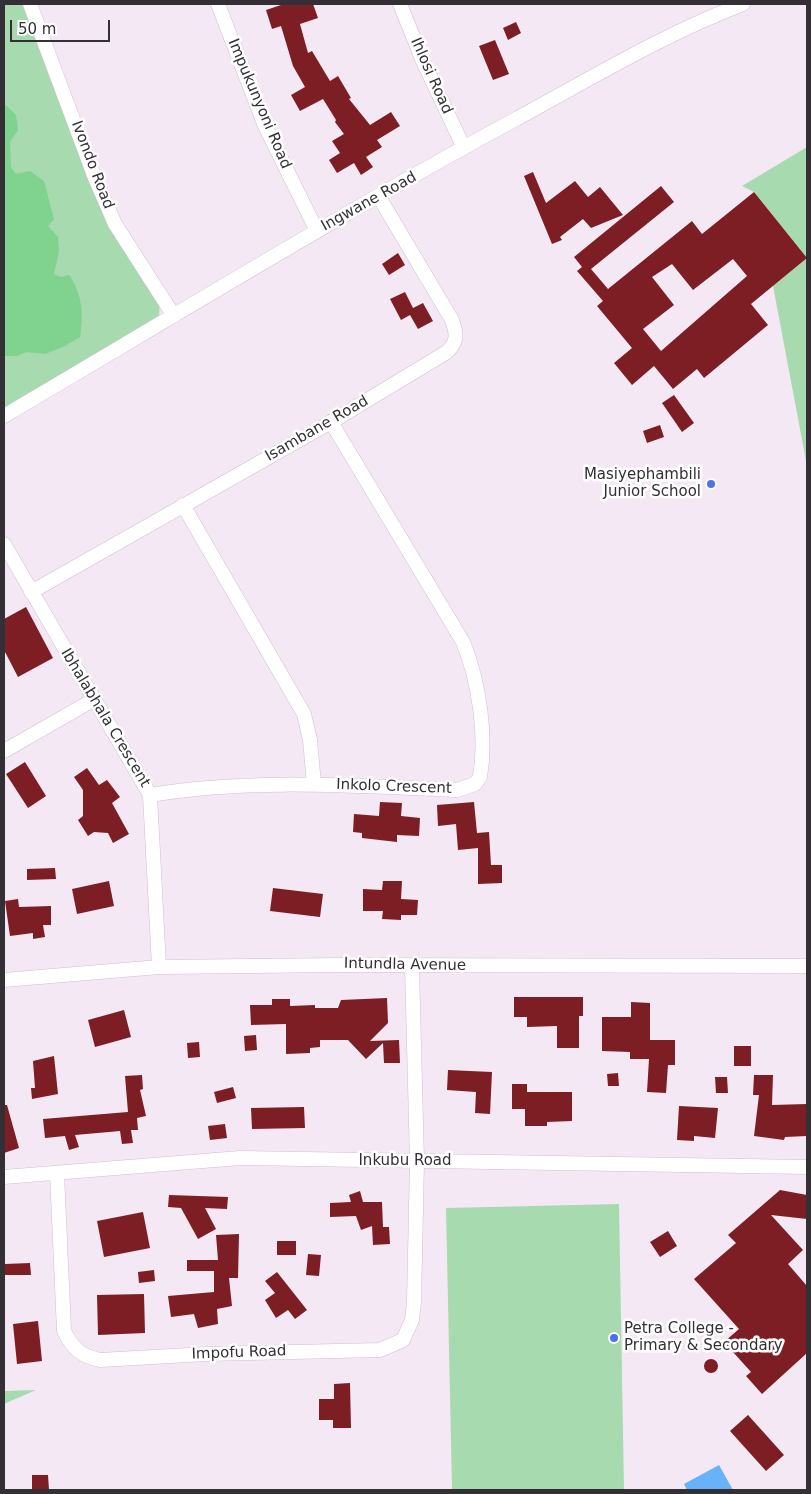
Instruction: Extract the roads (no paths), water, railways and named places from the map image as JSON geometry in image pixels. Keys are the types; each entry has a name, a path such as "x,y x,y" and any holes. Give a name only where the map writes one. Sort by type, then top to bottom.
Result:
{"street":[{"name":"Ivondo Road","path":"30,4 95,178 115,224 174,316"},
{"name":"Impukunyoni Road","path":"218,4 265,126 316,231"},
{"name":"Ihlosi Road","path":"400,4 422,59 464,148"},
{"name":"Ingwane Road","path":"4,416 316,231 464,148 671,35 743,4"},
{"name":"Isambane Road","path":"31,592 331,422 447,352 454,345 456,338 452,320 379,197"},
{"name":"Inkolo Crescent","path":"150,795 191,788 314,784 457,790 474,784 480,777 482,767 480,704 473,667 463,642 331,422"},
{"path":"183,505 304,714 310,740 314,784"},
{"name":"Ibhalabhala Crescent","path":"4,544 93,700 150,795 159,967"},
{"path":"4,751 93,700"},
{"name":"Intundla Avenue","path":"4,980 159,967 342,965 807,966"},
{"path":"412,966 417,1162"},
{"name":"Inkubu Road","path":"4,1177 240,1158 807,1167"},
{"name":"Impofu Road","path":"57,1173 64,1331 70,1344 77,1352 100,1360 206,1354 380,1350 403,1340 412,1320 414,1302 417,1162"}],"water":[{"path":"719,1465 733,1490 687,1490 684,1484"}],"place":[{"name":"Masiyephambili Junior School","path":"711,484"},
{"name":"Petra College - Primary & Secondary","path":"614,1338"}]}
